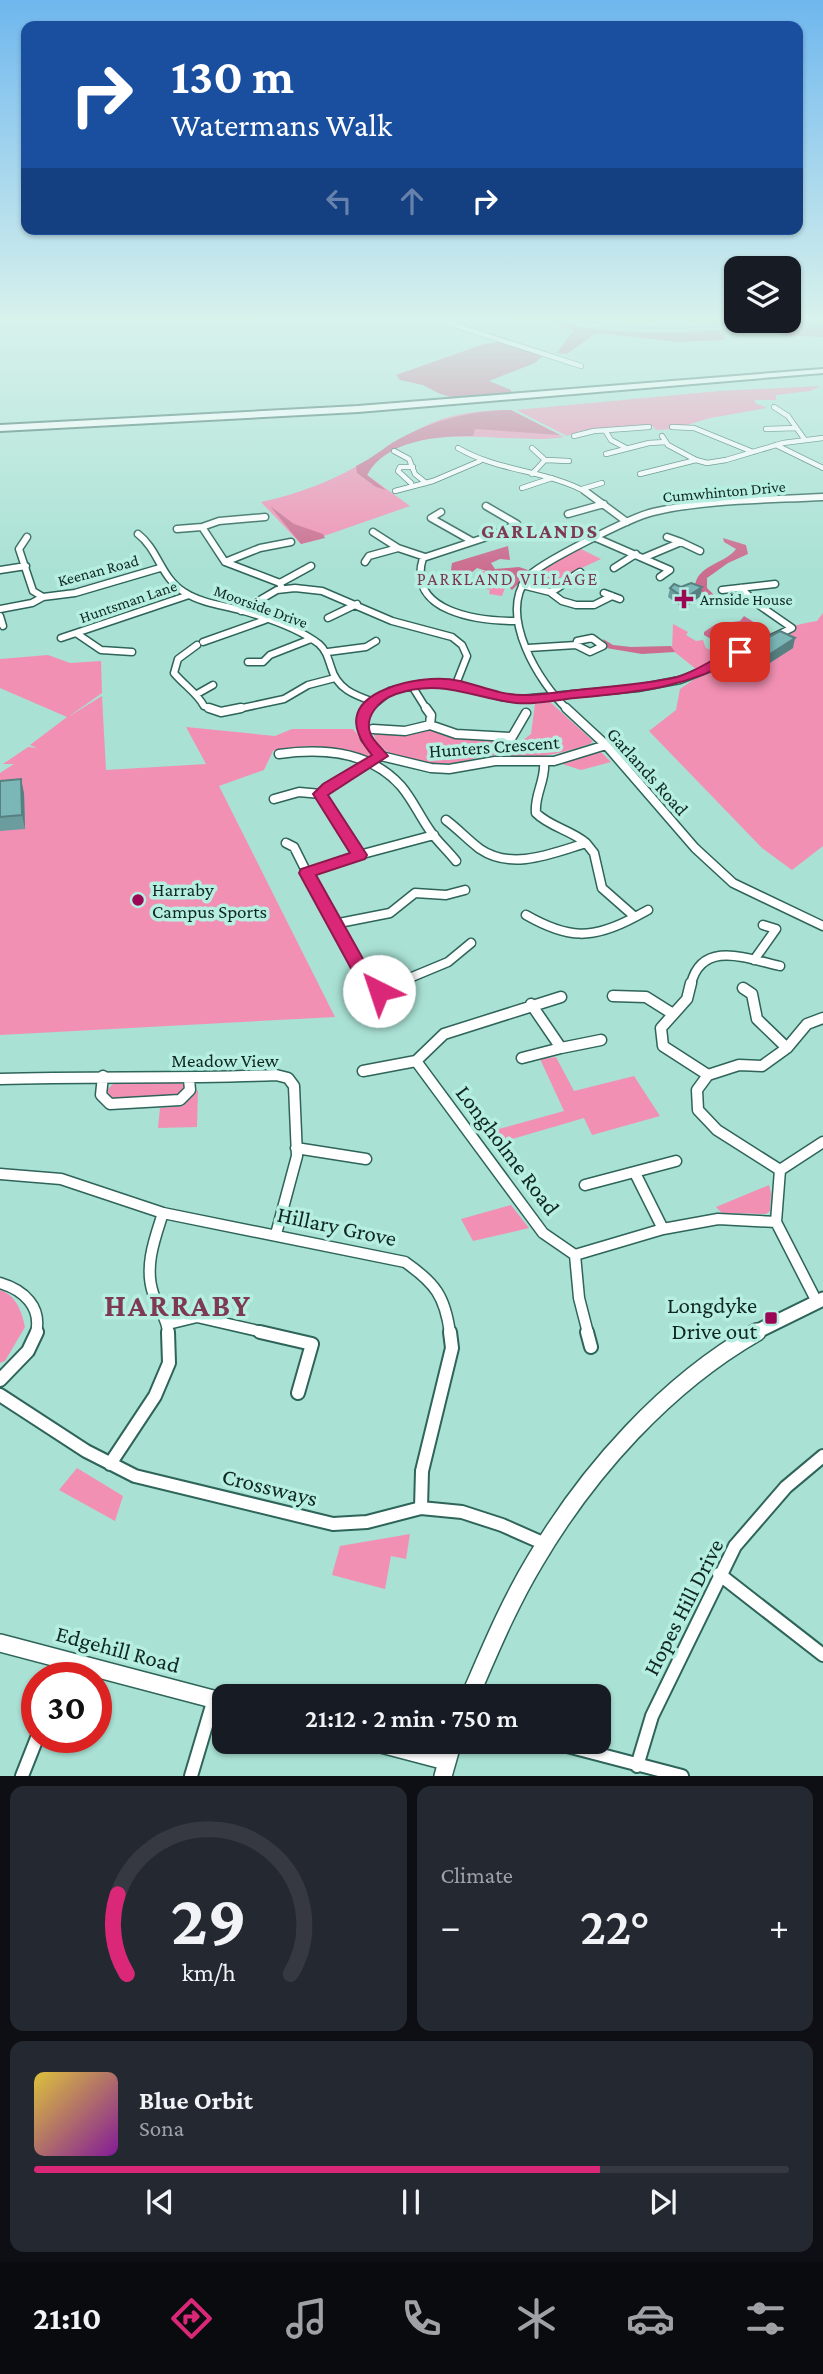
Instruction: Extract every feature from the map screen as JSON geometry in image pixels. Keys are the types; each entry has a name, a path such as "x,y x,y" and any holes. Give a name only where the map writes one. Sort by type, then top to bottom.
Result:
{"highway":[{"path":"0,428 419,404"},
{"path":"0,434 147,429 474,404"}],"street":[{"path":"774,407 783,411 805,440"},
{"path":"574,436 605,430 649,427"},
{"path":"672,427 694,428 752,452"},
{"path":"766,429 796,428"},
{"path":"605,430 611,440 626,448"},
{"path":"606,454 664,439 696,460 706,463 776,445 823,438"},
{"path":"776,445 823,468"},
{"path":"531,448 545,460 569,461"},
{"path":"458,449 480,461 552,478 582,489 627,522"},
{"path":"394,451 405,455 415,474 426,483"},
{"path":"532,474 545,460"},
{"path":"640,474 696,460"},
{"path":"395,491 426,483 480,461"},
{"path":"411,483 401,475 400,467 413,467"},
{"path":"401,475 415,474"},
{"path":"522,489 552,478"},
{"path":"582,489 602,483"},
{"name":"Cumwhinton Drive","path":"523,585 535,570 594,537 652,512 823,497"},
{"path":"569,514 604,504"},
{"path":"486,506 517,524 497,535 470,540 425,557 418,567 417,578 424,592 437,603 474,618 516,621 517,601 523,585 550,592 562,601 580,605 598,604 612,596"},
{"path":"441,512 431,518 470,540"},
{"path":"177,529 202,527 219,521 265,517"},
{"path":"202,527 225,562 281,586 322,591 392,621 452,637 462,645 467,656 456,684"},
{"path":"373,532 398,548 425,557"},
{"name":"Moorside Drive","path":"138,534 145,539 160,568 177,588 189,595 241,611 311,639 328,652"},
{"path":"27,537 19,547 34,593 43,597"},
{"path":"594,537 670,570 660,577"},
{"path":"667,537 700,551"},
{"path":"225,562 260,548 291,542"},
{"path":"614,568 681,542"},
{"path":"361,553 367,559 398,548"},
{"path":"0,570 26,566"},
{"path":"241,611 311,566"},
{"name":"Keenan Road","path":"0,609 32,604 43,597 75,593 160,568"},
{"path":"550,592 557,590 565,580 580,572"},
{"path":"722,590 775,584"},
{"path":"321,794 328,787 381,756 365,738 361,724 365,712 390,691 412,685 456,684 509,698 529,699 551,694 638,688 680,680 713,667 792,628 756,603 741,588"},
{"path":"604,593 620,599"},
{"name":"Huntsman Lane","path":"61,638 136,611 167,605 189,595"},
{"path":"328,618 357,604"},
{"path":"0,616 3,626"},
{"path":"265,620 200,643 182,655 174,668 176,678 189,691 197,694 204,706 216,712 271,702 288,697 308,685 335,678"},
{"name":"Garlands Road","path":"516,621 538,673 551,694 607,745 695,848 733,883 823,926"},
{"name":"Huntsman Lane","path":"76,634 92,648 102,652 132,652"},
{"path":"248,662 262,666 270,655 311,639"},
{"path":"374,702 354,695 335,678 328,652 373,643 380,648"},
{"path":"528,648 576,645"},
{"path":"197,694 213,685"},
{"path":"412,685 431,715 430,725"},
{"path":"271,702 277,710"},
{"path":"373,729 405,731 430,725 456,734 512,737 526,713"},
{"name":"Hunters Crescent","path":"381,756 414,766 440,769 495,761 544,762 607,745"},
{"path":"279,754 319,749 346,752 369,764 398,783 434,835 456,861"},
{"path":"544,762 546,776 536,800 536,813 551,825 575,833 586,843 594,853 602,888 635,917"},
{"path":"274,799 299,792 321,794"},
{"path":"321,794 359,855"},
{"path":"446,820 481,850 501,859 535,856 586,843"},
{"path":"307,873 359,855 434,835"},
{"path":"286,843 294,847 371,990 386,989 448,962 471,943"},
{"path":"334,925 390,913 415,894 446,895 465,890"},
{"path":"526,915 559,933 580,936 606,933 648,910"},
{"path":"754,960 776,929 763,925"},
{"path":"708,1075 663,1046 661,1028 687,999 694,971 705,961 723,954 780,966"},
{"path":"743,988 752,994 753,1013 758,1023 787,1048"},
{"path":"613,996 646,997 673,1014"},
{"path":"363,1071 416,1061 435,1046 444,1034 531,1004 561,997"},
{"path":"531,1004 561,1048"},
{"path":"780,1170 716,1130 698,1110 698,1090 708,1075 739,1065 762,1066 787,1048 807,1024 823,1018"},
{"path":"522,1058 601,1040"},
{"name":"Longholme Road","path":"416,1061 544,1233 575,1255"},
{"name":"Meadow View","path":"0,1079 103,1076 189,1079 276,1075 288,1078 294,1086 297,1156 276,1234"},
{"path":"103,1076 101,1095 110,1104 121,1105 180,1100 190,1090 189,1079"},
{"path":"780,1170 823,1142"},
{"path":"296,1148 366,1159"},
{"path":"585,1185 635,1174 676,1161"},
{"path":"475,1684 493,1643 545,1544 637,1428 691,1378 739,1342 820,1301 776,1222 780,1170"},
{"name":"Hillary Grove","path":"0,1174 61,1179 163,1213 405,1262 430,1280 447,1311 452,1348 422,1471 421,1508"},
{"path":"635,1174 663,1229"},
{"path":"110,1464 155,1396 169,1363 168,1324 152,1292 150,1255 163,1213"},
{"path":"591,1347 579,1298 575,1255 663,1229 718,1219 776,1222"},
{"path":"0,1283 12,1285 28,1294 35,1311 37,1328 29,1349 0,1380"},
{"path":"168,1324 197,1317 312,1344 298,1393"},
{"name":"Crossways","path":"0,1395 86,1451 135,1476 333,1524 367,1522 421,1508 462,1512 502,1525 545,1544"},
{"name":"Hopes Hill Drive","path":"637,1766 652,1716 735,1546 786,1487 823,1456"},
{"path":"719,1574 823,1655"},
{"name":"Edgehill Road","path":"0,1643 212,1699"},
{"path":"191,1776 212,1720"},
{"path":"22,1776 31,1753"},
{"path":"406,1754 445,1768"},
{"path":"594,1754 682,1776"}],"shaded area":[{"path":"581,404 757,404 767,408 710,418 674,429 656,430 653,426 580,431 567,436 516,410"},
{"path":"511,410 564,437 542,439 457,436 429,438 403,444 382,456 367,475 410,506 301,544 261,502 290,495 332,479 442,419 476,412"},
{"path":"511,410 560,435 475,429 473,436 414,442 387,454 367,475 386,490 376,487 357,473 356,466 420,429 464,415"},
{"path":"270,506 294,524 323,534 325,538 301,544"},
{"path":"723,538 746,545 748,554 728,563 707,578 707,588 718,599 716,602 695,587 700,574 736,549 724,542"},
{"path":"508,546 510,560 500,559 491,563 495,569 519,567 528,570 526,576 512,590 508,586 513,575 499,575 477,568 461,581 451,570 452,563"},
{"path":"579,548 601,559 560,578 554,587 528,582 541,567"},
{"path":"482,571 515,576 506,585 502,596 489,594 490,590 486,589 494,574 485,573 477,585 471,584 468,589 461,581 468,577 475,581"},
{"path":"823,613 823,846 792,870 762,848 649,731 676,710 680,689 725,658 696,669 672,650 673,624 688,632 686,635 696,641 703,640 706,648 727,657 770,633 817,621"},
{"path":"744,616 771,633 729,649 704,635 704,632 716,624 740,621"},
{"path":"603,639 613,645 631,647 671,646 675,652 642,654 606,648"},
{"name":"Harraby Campus Sports","path":"48,655 70,663 101,661 102,693 68,717 102,696 106,770 206,764 186,727 275,736 292,729 353,729 373,753 367,760 332,748 297,747 273,751 264,770 219,786 335,1017 0,1035 0,773 14,764 3,764 28,747 37,748 30,745 67,717 0,688 0,659"},
{"path":"550,702 593,741 547,755 489,755 456,763 433,763 394,755 376,741 373,730 405,732 434,729 521,742 531,734 535,704"},
{"path":"600,751 611,762 581,770 559,763"},
{"path":"556,1057 574,1091 634,1076 660,1116 592,1135 584,1118 495,1144 488,1132 564,1111 540,1059"},
{"path":"116,1081 184,1085 181,1093 175,1096 121,1100 110,1096 107,1090"},
{"path":"198,1090 197,1127 158,1128 160,1108 183,1106"},
{"path":"769,1185 770,1211 766,1214 722,1213 716,1207"},
{"path":"511,1205 529,1228 473,1241 461,1219"},
{"path":"0,1290 14,1300 25,1327 5,1361 0,1363"},
{"path":"77,1468 123,1496 115,1521 59,1490"},
{"path":"410,1534 406,1559 391,1556 385,1589 332,1575 340,1546"}],"building":[{"path":"691,583 702,587 688,596 680,595 670,588 674,584 681,587"},
{"path":"780,631 795,638 767,656 748,648"},
{"path":"21,779 22,815 0,817 0,781"}],"place":[{"name":"Arnside House","path":"684,599"},
{"name":"Harraby Campus Sports","path":"138,900"},
{"name":"Longdyke Drive out","path":"771,1318"}],"district":[{"name":"GARLANDS","path":"540,531"},
{"name":"PARKLAND VILLAGE","path":"508,579"},
{"name":"HARRABY","path":"178,1305"}],"route":[{"path":"379,991 371,990 307,873 351,860 359,855 321,794 328,787 381,756 365,738 361,724 365,712 374,702 390,691 432,683 456,684 501,697 521,699 551,694 638,688 680,680 713,667 740,652"}]}
